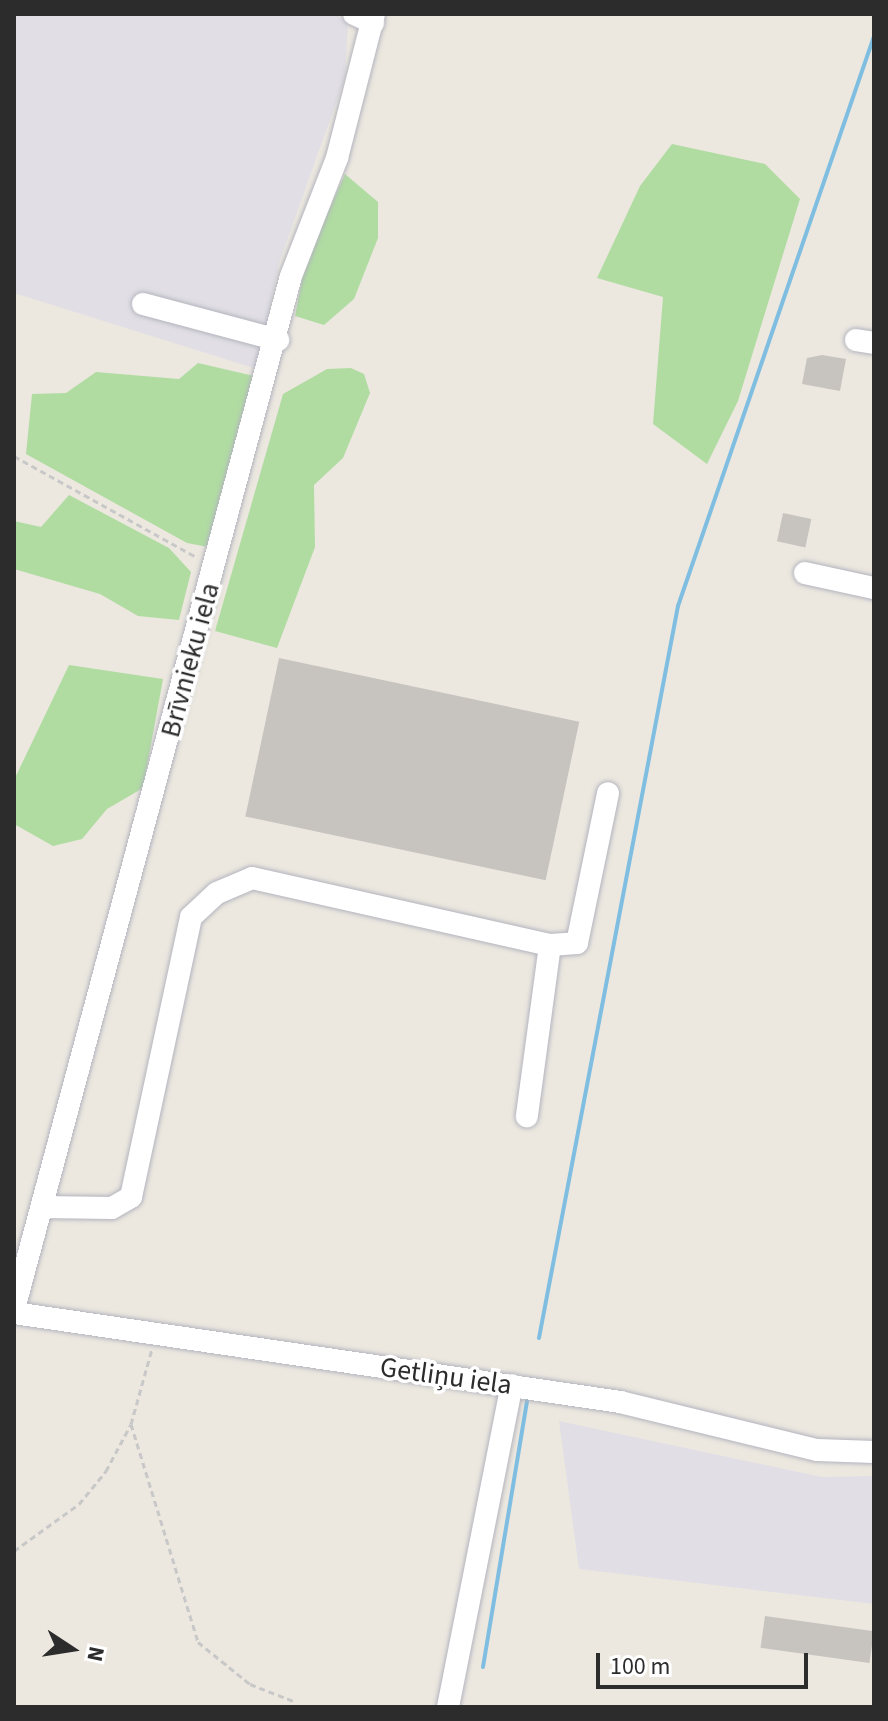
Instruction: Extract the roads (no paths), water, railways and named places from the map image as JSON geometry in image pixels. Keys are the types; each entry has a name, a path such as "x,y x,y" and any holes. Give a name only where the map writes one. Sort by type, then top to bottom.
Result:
{"street":[{"name":"Brīvnieku iela","path":"14,1311 367,17"},
{"path":"143,304 278,340"},
{"path":"805,573 874,588"},
{"path":"42,1207 112,1208 131,1197 191,917 217,893 252,878 550,945 577,943 608,793"},
{"path":"527,1116 550,945"},
{"name":"Getliņu iela","path":"14,1311 512,1385 678,1413 817,1450 874,1452"},
{"path":"448,1707 512,1385"}],"waterway":[{"path":"539,1338 678,606 874,36"},
{"path":"483,1667 527,1401"}]}
